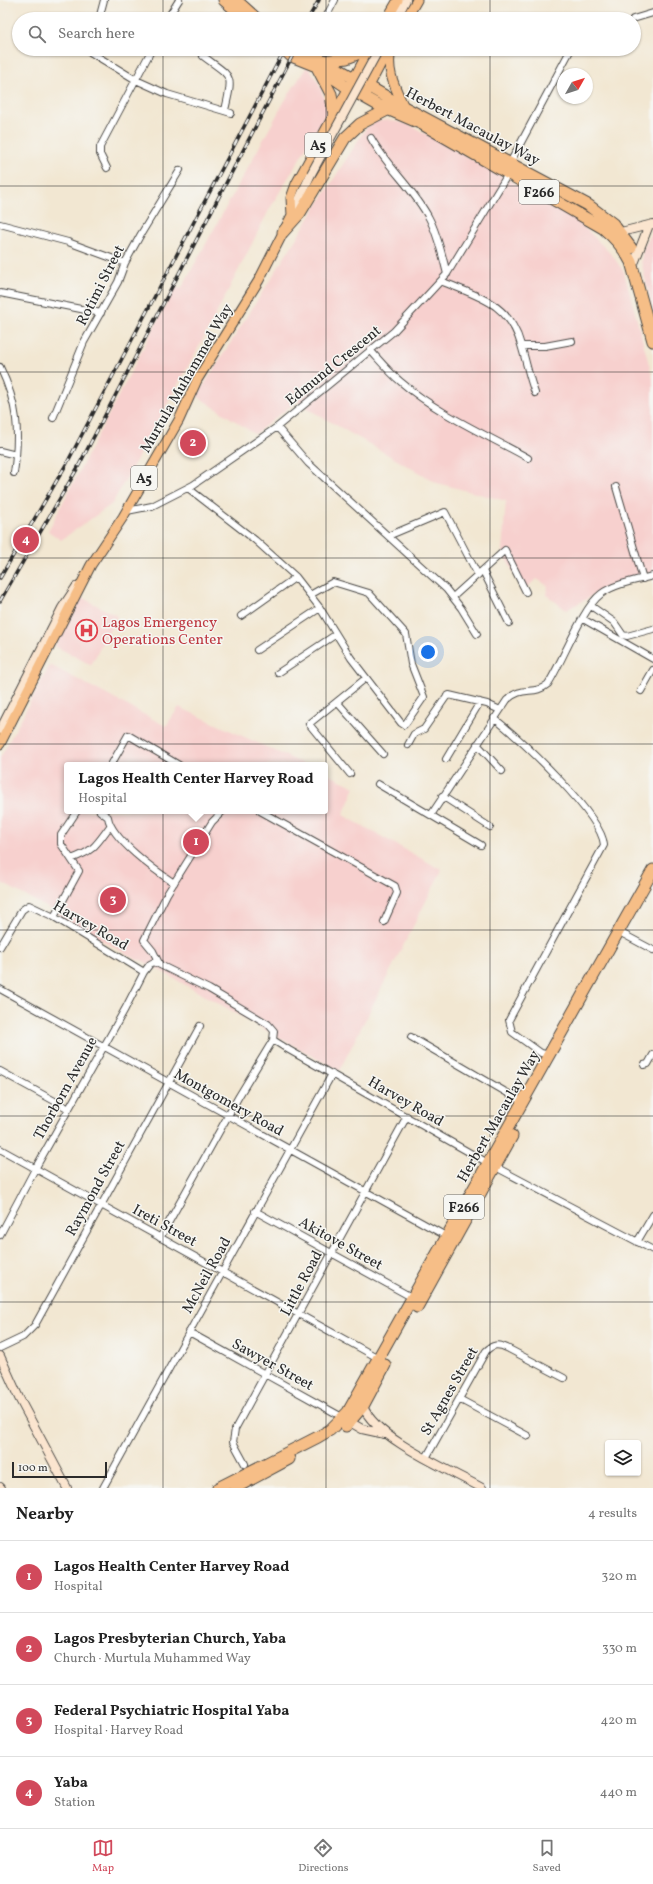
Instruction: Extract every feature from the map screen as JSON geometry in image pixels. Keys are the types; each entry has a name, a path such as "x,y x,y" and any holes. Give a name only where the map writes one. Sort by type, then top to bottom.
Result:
{"highway":[{"path":"224,0 238,12"},
{"path":"236,0 249,12"},
{"path":"291,56 320,63 352,56"},
{"path":"314,56 320,63 331,94 334,116"},
{"name":"Herbert Macaulay Way","path":"320,63 354,77 368,86 412,108 588,205 605,217 621,232 634,254 653,325"},
{"name":"Herbert Macaulay Way","path":"320,63 348,88 422,124 594,222 618,242 626,251 631,262 653,340"},
{"path":"283,232 300,213 345,138 360,124 389,109"},
{"name":"Herbert Macaulay Way","path":"235,1488 324,1442 363,1406 471,1208 523,1102 653,870"},
{"name":"Herbert Macaulay Way","path":"218,1488 318,1437 347,1420 446,1236 492,1165 653,881"}],"main road":[{"path":"391,12 398,0"},
{"path":"405,12 416,0"},
{"path":"354,77 366,56"},
{"path":"364,97 368,86 386,56"},
{"path":"390,56 389,68 391,78 412,108"},
{"name":"A5","path":"292,215 291,198 296,184 354,77"},
{"name":"Murtula Muhammed Way","path":"0,744 91,565 123,516 179,420 197,380 259,280 292,215"}],"street":[{"path":"101,12 104,0"},
{"path":"171,12 179,0"},
{"path":"329,12 335,0"},
{"path":"401,12 406,0"},
{"path":"641,17 653,13"},
{"path":"97,56 136,80 180,100 228,111 231,86 230,80 226,73 203,56"},
{"path":"107,168 100,154 100,147 148,56"},
{"path":"292,215 311,174 375,56"},
{"path":"510,162 567,56"},
{"path":"371,138 378,150 430,219 447,274"},
{"name":"Rotimi Street","path":"53,418 84,342 118,282 125,263 180,170"},
{"name":"Edmund Crescent","path":"123,516 127,511 152,506 188,488 277,427 371,352 394,331 447,274 508,174"},
{"path":"0,224 68,242 125,263"},
{"path":"621,232 651,224"},
{"path":"635,261 651,224"},
{"path":"441,281 488,302 509,318 522,346 535,393"},
{"path":"0,293 101,313"},
{"path":"522,346 545,346 572,341"},
{"path":"371,352 400,382 415,394 528,458"},
{"path":"0,367 12,394 15,405 18,430 14,473"},
{"path":"277,427 308,462 435,578 453,597 478,634"},
{"path":"0,451 16,454"},
{"path":"616,487 643,579"},
{"path":"188,488 255,540 296,577 320,608 336,635 366,678 404,725 424,697 411,664 406,634 372,595 333,582 310,595"},
{"path":"388,536 445,512 509,623"},
{"path":"453,597 505,550 526,592"},
{"path":"0,730 62,608 91,565"},
{"path":"431,816 442,796 494,718 513,693 538,690 548,684 583,619 591,606 602,593 653,576"},
{"path":"241,616 296,577"},
{"path":"591,606 614,622 623,635 627,636 653,629"},
{"path":"257,650 320,608"},
{"path":"583,619 653,659"},
{"path":"278,673 336,635"},
{"path":"641,691 653,670"},
{"path":"350,774 310,724 366,678"},
{"path":"408,745 414,734 424,729 446,697 453,696 480,702 500,710"},
{"path":"337,702 383,754"},
{"path":"446,759 480,702"},
{"path":"494,718 542,762 589,813 604,838 604,845 509,1020 512,1032 541,1053 550,1055"},
{"path":"113,762 128,734 174,762"},
{"path":"477,744 502,771"},
{"path":"378,784 481,845"},
{"path":"442,796 490,827"},
{"path":"54,918 79,871 61,844 61,835 75,814"},
{"path":"104,814 108,817 110,826 141,858 174,883"},
{"path":"159,963 153,951 144,940 174,883 212,822 220,814"},
{"path":"265,814 395,886 397,893 384,922"},
{"path":"71,859 84,855 92,850 110,826"},
{"name":"Harvey Road","path":"0,947 25,906 29,905 54,918 144,972"},
{"path":"623,934 653,950"},
{"path":"144,972 150,964 154,962 159,963 268,1024 274,1031 273,1040 228,1116 160,1238"},
{"name":"Thorborn Avenue","path":"0,1236 2,1227 144,972"},
{"name":"Montgomery Road","path":"0,989 446,1236"},
{"name":"Raymond Street","path":"0,1348 23,1337 35,1325 200,1026"},
{"path":"411,1037 523,1102"},
{"name":"Harvey Road","path":"273,1040 492,1165 653,1250"},
{"path":"644,1065 648,1064 653,1054"},
{"path":"0,1071 69,1109"},
{"name":"McNeil Road","path":"103,1488 332,1074"},
{"name":"Little Road","path":"245,1464 233,1442 233,1436 408,1116"},
{"name":"Ireti Street","path":"0,1149 299,1316 380,1359"},
{"name":"Akitove Street","path":"256,1211 413,1298"},
{"path":"637,1242 653,1215"},
{"name":"Sawyer Street","path":"189,1332 347,1420"},
{"name":"St Agnes Street","path":"426,1458 486,1351 492,1346 499,1344 564,1378"},
{"path":"0,1356 19,1398 67,1488"},
{"path":"458,1399 528,1436"},
{"path":"363,1406 370,1420 387,1435 482,1488"},
{"path":"347,1420 362,1429 387,1435"}],"shaded area":[{"path":"307,66 319,83 328,111 269,210 207,332 112,504 61,540 48,531 175,287 181,289 284,102"},
{"path":"387,120 408,124 572,215 612,255 624,272 653,379 653,572 611,586 566,610 547,595 548,586 537,579 523,590 502,551 506,501 437,483 297,401 255,434 197,396 366,128 375,122"},
{"path":"653,231 653,313 641,261 643,249"},
{"name":"Lagos Emergency Operations Center","path":"81,597 117,616 91,665 55,646"},
{"path":"50,665 166,726 179,707 299,762 64,762 64,814 328,814 328,774 355,787 343,815 442,870 339,1071 141,960 137,960 59,917 59,914 0,882 0,758"}],"railway":[{"path":"312,12 319,0"},
{"path":"0,578 67,463 281,56"},
{"path":"0,601 77,469 292,56"}],"place":[{"name":"Lagos Presbyterian Church, Yaba","path":"193,443"},
{"name":"Yaba","path":"26,540"},
{"name":"Lagos Emergency Operations Center","path":"86,631"},
{"name":"Lagos Health Center Harvey Road","path":"196,842"},
{"name":"Federal Psychiatric Hospital Yaba","path":"113,900"}]}
